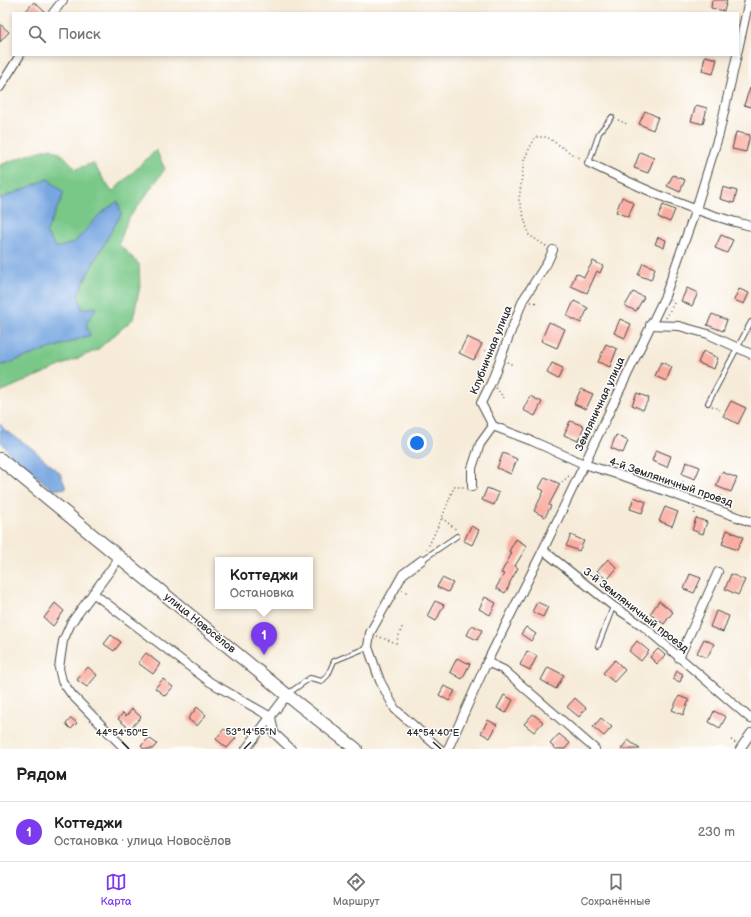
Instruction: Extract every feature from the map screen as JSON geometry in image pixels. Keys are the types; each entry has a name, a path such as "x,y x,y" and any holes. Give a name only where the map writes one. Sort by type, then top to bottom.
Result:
{"street":[{"path":"54,12 63,0"},
{"path":"739,45 749,0"},
{"path":"0,87 19,56"},
{"name":"Земляничная улица","path":"448,749 488,662 665,296 696,209 719,134 737,56"},
{"path":"589,163 631,183 696,209 751,226"},
{"name":"Клубничная улица","path":"492,426 481,403 491,383 523,300 547,263 553,250"},
{"path":"650,325 679,326 708,334 751,354"},
{"path":"472,487 472,468 480,444 492,426"},
{"name":"4-й Земляничный проезд","path":"492,426 532,441 584,464 630,478 751,522"},
{"name":"улица Новосёлов","path":"0,459 287,695 356,749"},
{"name":"3-й Земляничный проезд","path":"543,550 613,606 643,626 751,719"},
{"path":"120,557 71,623 63,641 59,668 62,681 72,695 125,749"},
{"path":"422,560 403,574 370,633 368,647 380,681 395,708 440,749"},
{"path":"680,658 718,572"},
{"path":"93,593 210,682 271,717 274,733 291,749"},
{"path":"488,662 504,670 595,749"},
{"path":"246,749 287,695"},
{"path":"740,749 751,733"}],"lane":[{"path":"589,163 599,133 612,117"},
{"path":"708,403 751,322"},
{"path":"422,560 457,536"},
{"path":"598,646 613,606"},
{"path":"287,695 310,678 322,681 328,675 334,661 368,647"}],"path":[{"path":"612,117 627,124"},
{"path":"553,250 529,235 519,200 524,160 535,137 547,137 572,154 589,163"},
{"path":"662,325 674,303 665,296"},
{"path":"491,383 504,398"},
{"path":"708,403 721,411"},
{"path":"422,560 442,518 454,487 472,487"},
{"path":"442,518 458,529 457,536"},
{"path":"370,633 396,643 404,625"}],"green space":[{"path":"51,148 63,155 76,169 93,163 112,192 156,150 165,169 127,221 119,244 139,264 140,286 133,319 97,350 0,392 0,366 90,335 86,324 96,307 82,309 78,294 89,271 121,214 118,201 99,215 74,243 56,248 46,233 64,193 48,179 0,199 0,165"}],"water":[{"path":"48,179 64,193 46,233 56,248 74,243 99,215 118,201 121,214 89,271 78,294 82,309 97,307 86,324 90,335 0,366 0,199"},
{"path":"3,429 29,446 60,473 66,488 53,490 11,455 0,440 0,430"}],"building":[{"path":"712,0 727,0 724,11 711,8"},
{"path":"34,2 45,12 25,12"},
{"path":"0,24 9,32 0,42"},
{"path":"705,56 717,59 713,74 702,71"},
{"path":"750,88 751,89 751,107 744,105"},
{"path":"696,105 707,108 703,124 691,121"},
{"path":"645,111 658,117 653,130 639,124"},
{"path":"736,132 750,135 746,152 732,149"},
{"path":"640,152 654,158 648,173 634,168"},
{"path":"673,175 685,180 680,192 667,186"},
{"path":"723,187 737,191 734,203 720,199"},
{"path":"622,197 634,203 628,217 616,212"},
{"path":"663,205 675,210 670,222 658,217"},
{"path":"721,235 733,240 727,253 715,248"},
{"path":"658,237 666,240 664,248 655,244"},
{"path":"593,261 603,266 600,273 597,271 587,293 571,286 576,273 584,277"},
{"path":"643,263 655,268 651,280 638,275"},
{"path":"687,288 698,293 692,306 681,301"},
{"path":"739,289 749,293 744,304 734,300"},
{"path":"633,292 644,297 636,311 625,306"},
{"path":"574,301 588,308 581,323 567,316"},
{"path":"712,314 727,320 723,331 707,325"},
{"path":"620,319 631,324 625,338 614,333"},
{"path":"549,322 565,329 557,348 541,341"},
{"path":"467,337 482,344 474,360 459,353"},
{"path":"606,344 617,349 610,367 598,362"},
{"path":"703,351 718,358 714,369 698,363"},
{"path":"661,362 672,367 666,381 655,376"},
{"path":"552,363 563,368 558,379 547,373"},
{"path":"581,389 593,394 586,409 574,404"},
{"path":"637,393 649,398 643,410 632,405"},
{"path":"530,396 542,402 535,416 523,410"},
{"path":"731,401 746,408 738,424 723,416"},
{"path":"570,421 584,426 578,441 564,435"},
{"path":"616,435 628,441 623,453 611,448"},
{"path":"656,450 671,456 667,467 652,461"},
{"path":"503,453 517,459 511,474 497,468"},
{"path":"686,462 700,467 695,479 682,474"},
{"path":"722,472 737,478 731,492 716,486"},
{"path":"545,477 560,484 549,505 551,506 545,517 534,511 544,491 539,488"},
{"path":"487,488 499,493 494,505 482,500"},
{"path":"634,497 646,502 642,513 630,509"},
{"path":"665,507 678,512 672,526 659,521"},
{"path":"696,518 707,522 703,534 692,530"},
{"path":"471,526 479,530 472,545 464,541"},
{"path":"727,530 743,537 737,550 722,544"},
{"path":"571,535 584,541 579,551 566,546"},
{"path":"516,539 527,546 515,566 518,568 505,593 496,588 504,574 501,573 512,553 509,551"},
{"path":"608,559 617,568 607,580 597,571"},
{"path":"690,574 701,578 694,593 684,589"},
{"path":"731,574 745,580 738,595 725,589"},
{"path":"442,578 453,583 448,592 437,587"},
{"path":"485,597 496,603 490,615 479,609"},
{"path":"435,601 444,605 436,621 427,616"},
{"path":"659,601 673,612 664,624 650,614"},
{"path":"537,602 548,607 543,617 532,612"},
{"path":"55,603 64,611 53,626 44,618"},
{"path":"716,611 729,616 723,632 710,627"},
{"path":"472,625 482,630 477,640 467,635"},
{"path":"526,627 536,634 531,641 521,634"},
{"path":"111,635 121,642 114,651 104,644"},
{"path":"704,639 714,644 707,658 697,653"},
{"path":"637,641 649,651 641,661 629,651"},
{"path":"658,649 665,655 657,664 650,657"},
{"path":"527,651 537,656 530,670 520,665"},
{"path":"146,653 160,664 153,674 138,663"},
{"path":"457,658 470,664 462,679 450,672"},
{"path":"615,660 625,670 614,682 603,673"},
{"path":"88,667 97,675 87,687 77,680"},
{"path":"548,667 564,675 556,689 541,680"},
{"path":"677,671 683,674 680,682 673,679"},
{"path":"163,679 173,687 165,696 155,688"},
{"path":"444,686 455,691 449,701 439,695"},
{"path":"504,695 513,700 506,713 497,708"},
{"path":"679,696 689,700 683,715 672,710"},
{"path":"575,698 586,708 579,717 567,707"},
{"path":"197,707 206,715 197,726 188,719"},
{"path":"132,709 141,717 130,729 118,719 123,713 126,716"},
{"path":"714,711 726,717 720,728 709,722"},
{"path":"533,714 543,722 534,732 524,724"},
{"path":"71,718 77,723 71,729 66,724"},
{"path":"601,718 612,727 604,736 593,727"},
{"path":"488,720 497,725 490,738 481,733"},
{"path":"224,729 236,738 227,748 216,739"},
{"path":"559,734 570,743 565,749 556,749 550,744"},
{"path":"149,738 157,744 152,749 144,749 141,746"},
{"path":"628,740 640,749 621,749"}],"waterway":[{"path":"0,425 3,429"}],"place":[{"name":"Коттеджи","path":"264,655"}]}
